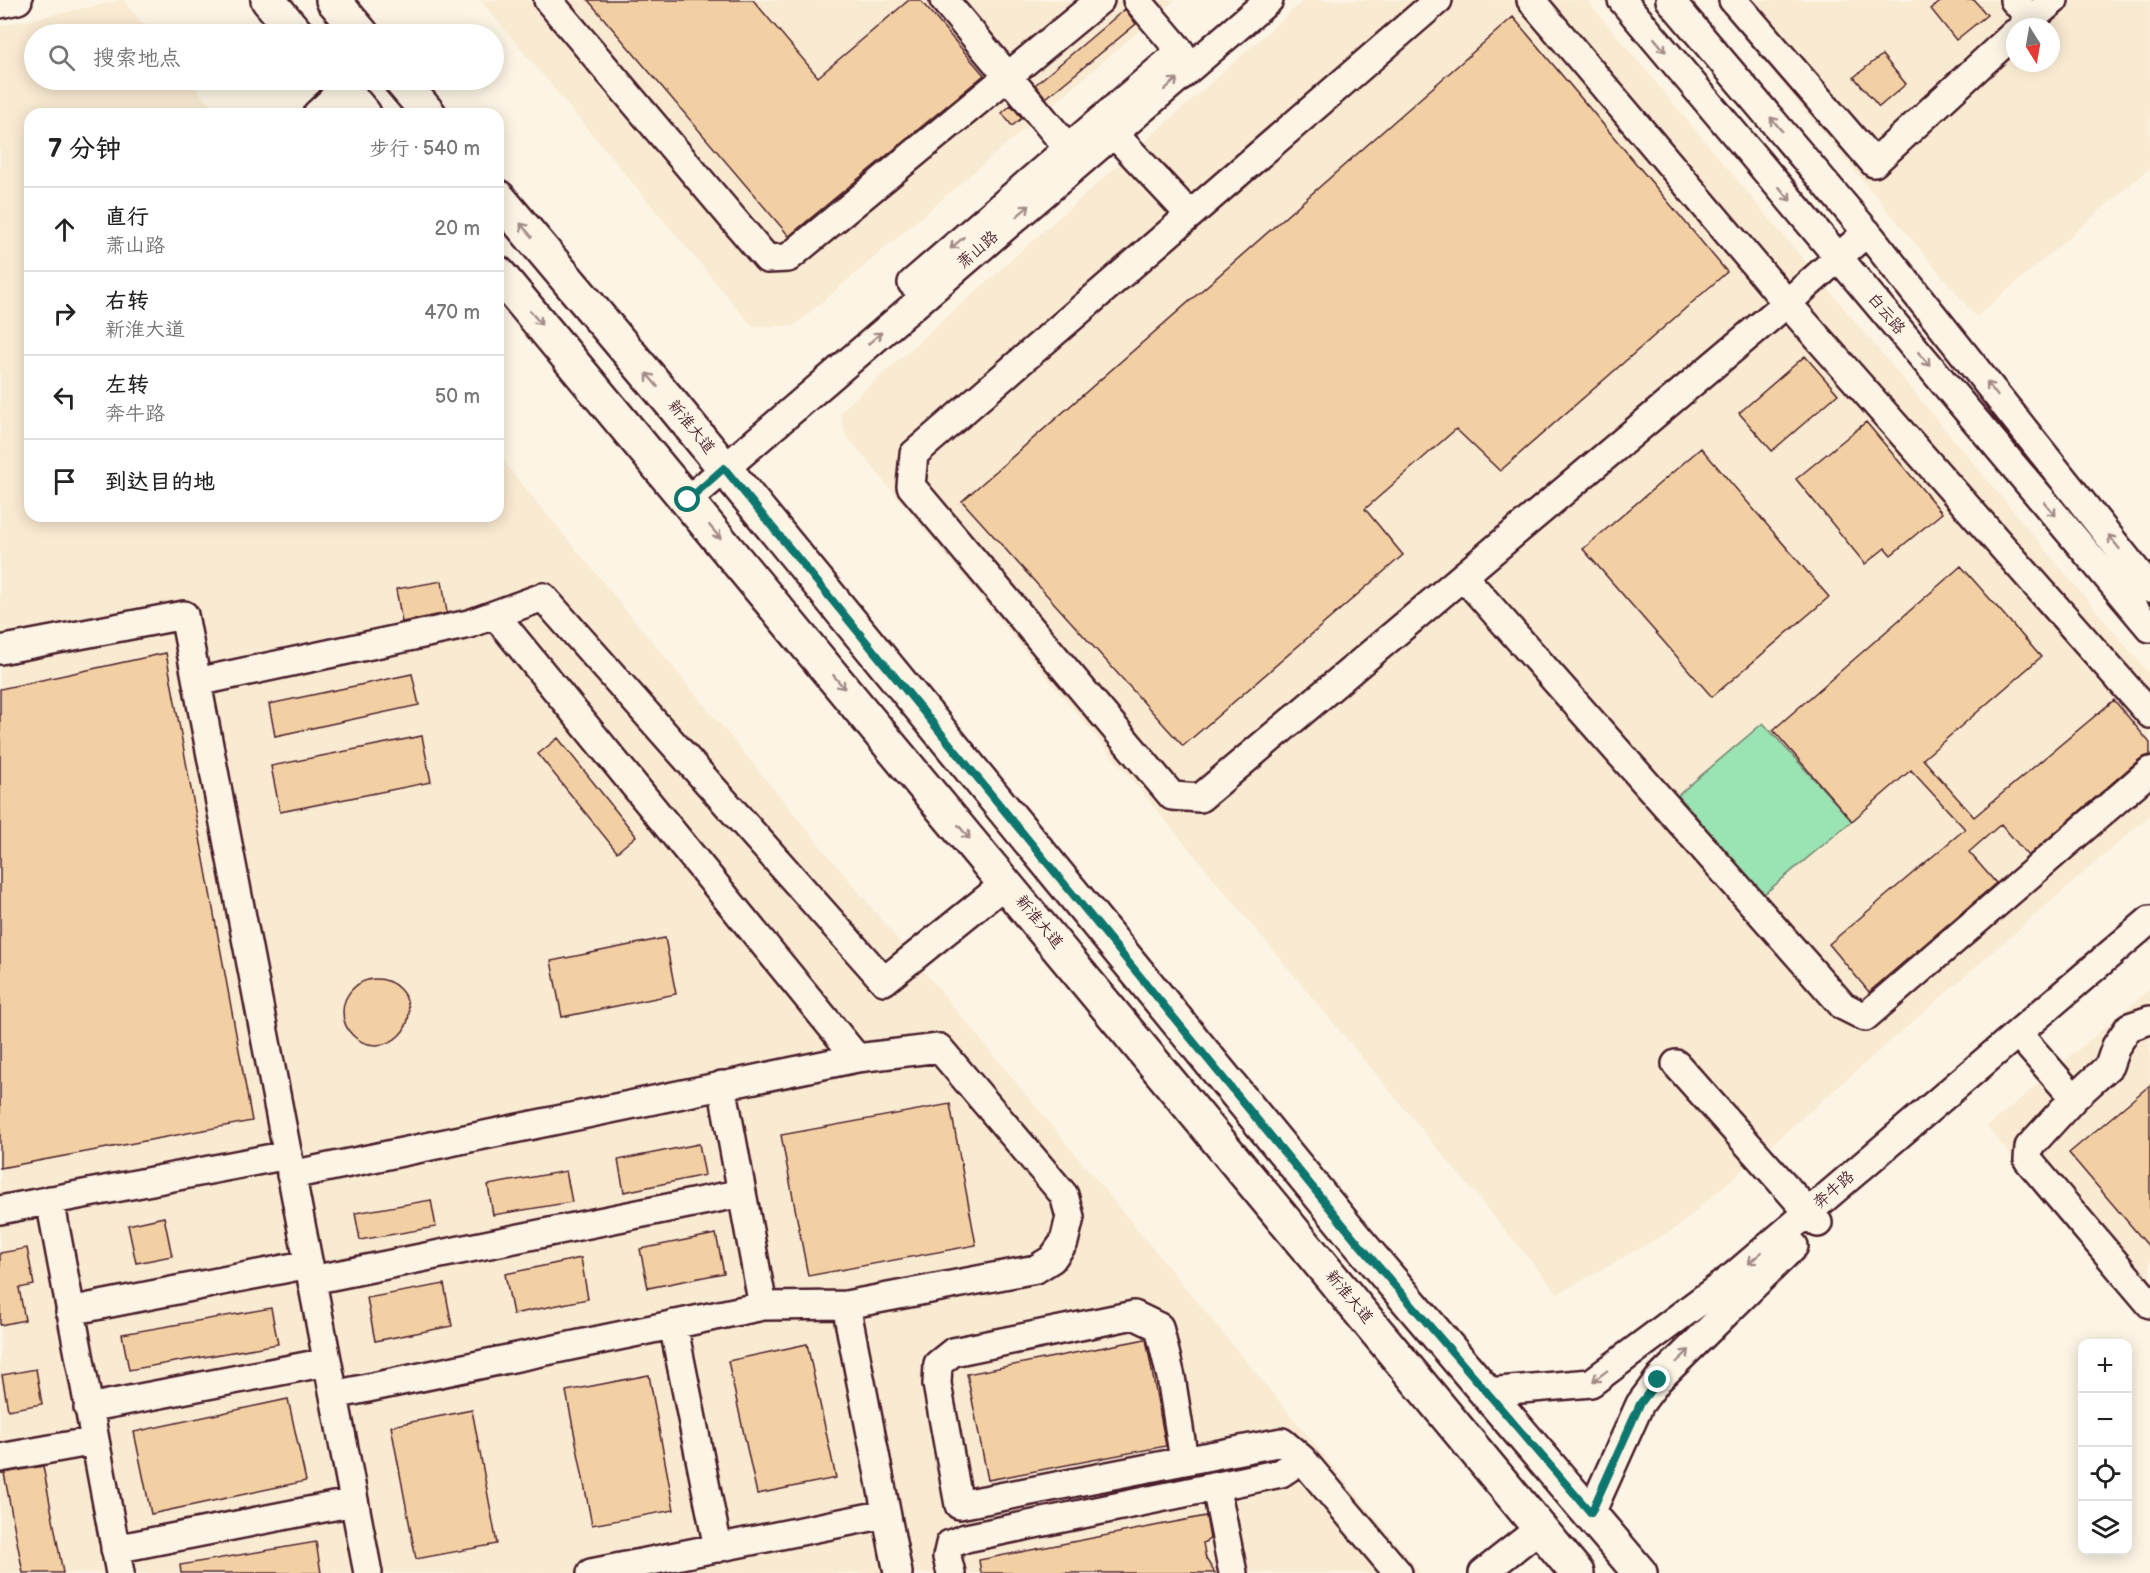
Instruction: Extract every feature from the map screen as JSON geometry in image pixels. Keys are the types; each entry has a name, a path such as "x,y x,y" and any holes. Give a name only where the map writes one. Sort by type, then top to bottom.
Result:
{"main road":[{"path":"268,0 288,24"},
{"path":"333,0 353,24"},
{"path":"409,90 424,108"},
{"name":"新淮大道","path":"504,204 719,462 1359,1244 1640,1573"},
{"name":"新淮大道","path":"504,280 1577,1573"}],"street":[{"path":"0,4 18,0"},
{"path":"548,0 767,259 788,258 1100,0"},
{"path":"944,0 1067,147"},
{"path":"1137,0 1181,52"},
{"name":"萧山路","path":"719,462 1067,147 1107,127 1181,52 1241,0"},
{"name":"萧山路","path":"682,493 1107,127 1269,0"},
{"path":"1438,0 914,454 911,486 1172,796 1200,798 1787,303 1867,232"},
{"path":"1532,0 1787,303 2150,714"},
{"name":"白云路","path":"1622,0 2150,628"},
{"path":"1670,0 1867,232 2150,588"},
{"path":"1733,0 1874,163 2006,34"},
{"path":"2023,18 2054,0"},
{"path":"326,108 347,94"},
{"path":"1107,127 1190,215"},
{"path":"1463,576 1842,1006 1865,1017 2150,771"},
{"path":"196,682 469,624 543,597 884,981 1006,883"},
{"path":"0,650 184,615 368,1573"},
{"path":"495,615 856,1058"},
{"name":"奔牛路","path":"1591,1513 1640,1404 1658,1380 1813,1218 2150,920"},
{"name":"奔牛路","path":"1487,1392 1590,1383 1813,1218 2150,942"},
{"path":"2150,1020 2129,1027 2116,1046 2109,1066 2074,1098 2029,1147 2028,1160 2150,1304"},
{"path":"2027,1044 2074,1098"},
{"path":"0,1210 50,1200 289,1165 856,1058 939,1048 1059,1187 1070,1217 1061,1248 1052,1258 1036,1269 846,1305 763,1306 334,1395"},
{"path":"1676,1064 1813,1218"},
{"path":"722,1085 763,1306"},
{"path":"70,1311 310,1272 742,1193"},
{"path":"50,1200 117,1561 354,1502"},
{"path":"846,1305 898,1573"},
{"path":"966,1538 937,1384 938,1364 953,1352 1134,1315 1159,1327 1171,1377 1184,1460"},
{"path":"673,1324 718,1548"},
{"path":"88,1408 327,1362"},
{"path":"0,1458 95,1441"},
{"path":"959,1505 1282,1442 1302,1459 1398,1573"},
{"path":"951,1573 947,1557 950,1544 966,1538 1281,1473 1302,1459"},
{"path":"1215,1487 1233,1573"},
{"path":"591,1573 886,1514"},
{"path":"1483,1573 1540,1527"}],"shaded area":[{"path":"123,0 143,24 24,24 24,90 197,90 212,108 24,108 24,522 504,522 504,462 1421,1573 0,1573 0,26"},
{"path":"480,0 1175,0 794,326 752,326 504,29 504,24 500,24"},
{"path":"1304,0 1587,0 2150,675 2150,815 1676,1228 1558,1294 845,434 840,412"},
{"path":"1713,0 2150,0 2150,168 1976,317"},
{"path":"2150,989 2150,1322 1987,1127"}],"green space":[{"path":"1763,723 1852,821 1763,895 1678,795"}],"building":[{"path":"588,0 753,0 818,77 909,0 920,0 984,75 789,236"},
{"path":"1943,0 1974,0 1987,15 1956,40 1931,9"},
{"path":"1125,9 1136,24 1046,98 1035,85"},
{"path":"1513,17 1727,272 1500,471 1456,429 1365,509 1403,555 1183,746 962,501"},
{"path":"1882,55 1906,84 1879,107 1854,77"},
{"path":"1011,105 1022,118 1012,126 1002,113"},
{"path":"1805,356 1838,394 1772,451 1739,413"},
{"path":"1866,422 1942,513 1891,555 1885,548 1865,564 1796,479"},
{"path":"1701,448 1829,597 1712,697 1583,549"},
{"path":"1961,566 2041,657 1923,759 1974,817 2114,700 2150,743 2150,755 2140,759 2028,856 2001,824 1969,852 1996,883 1869,992 1829,944 1965,829 1911,770 1852,821 1773,730"},
{"path":"442,581 447,613 402,622 396,589"},
{"path":"166,653 252,1121 0,1168 0,689"},
{"path":"412,674 419,705 275,736 269,704"},
{"path":"422,736 431,782 280,812 271,766"},
{"path":"558,738 636,836 617,852 538,754"},
{"path":"665,938 676,994 562,1017 551,961"},
{"path":"369,979 383,979 395,984 404,993 409,1012 407,1025 400,1036 383,1045 369,1045 357,1040 348,1031 343,1019 343,1005 348,993 357,984"},
{"path":"2150,1085 2150,1248 2069,1153"},
{"path":"950,1104 976,1245 808,1276 781,1135"},
{"path":"699,1144 705,1175 624,1192 618,1160"},
{"path":"566,1171 572,1202 493,1215 488,1185"},
{"path":"431,1200 436,1227 360,1240 355,1213"},
{"path":"164,1217 172,1256 136,1263 128,1225"},
{"path":"716,1234 724,1273 648,1288 640,1249"},
{"path":"27,1248 34,1285 19,1288 25,1320 0,1325 0,1253"},
{"path":"581,1258 588,1299 513,1314 505,1274"},
{"path":"444,1284 452,1326 375,1341 367,1298"},
{"path":"271,1308 278,1344 129,1370 122,1334"},
{"path":"1146,1339 1166,1446 988,1480 967,1374"},
{"path":"807,1344 836,1478 757,1494 728,1361"},
{"path":"36,1369 42,1404 8,1410 2,1375"},
{"path":"649,1375 674,1510 592,1525 566,1391"},
{"path":"288,1399 306,1481 151,1514 134,1432"},
{"path":"472,1410 497,1544 416,1559 391,1426"},
{"path":"43,1466 63,1573 23,1573 4,1473"},
{"path":"1206,1516 1210,1539 1203,1543 1206,1559 1215,1573 981,1573 979,1560"},
{"path":"316,1542 321,1573 181,1573 180,1565"}],"route":[{"path":"688,500 724,468 1359,1244 1591,1513 1640,1404 1658,1380"}]}
